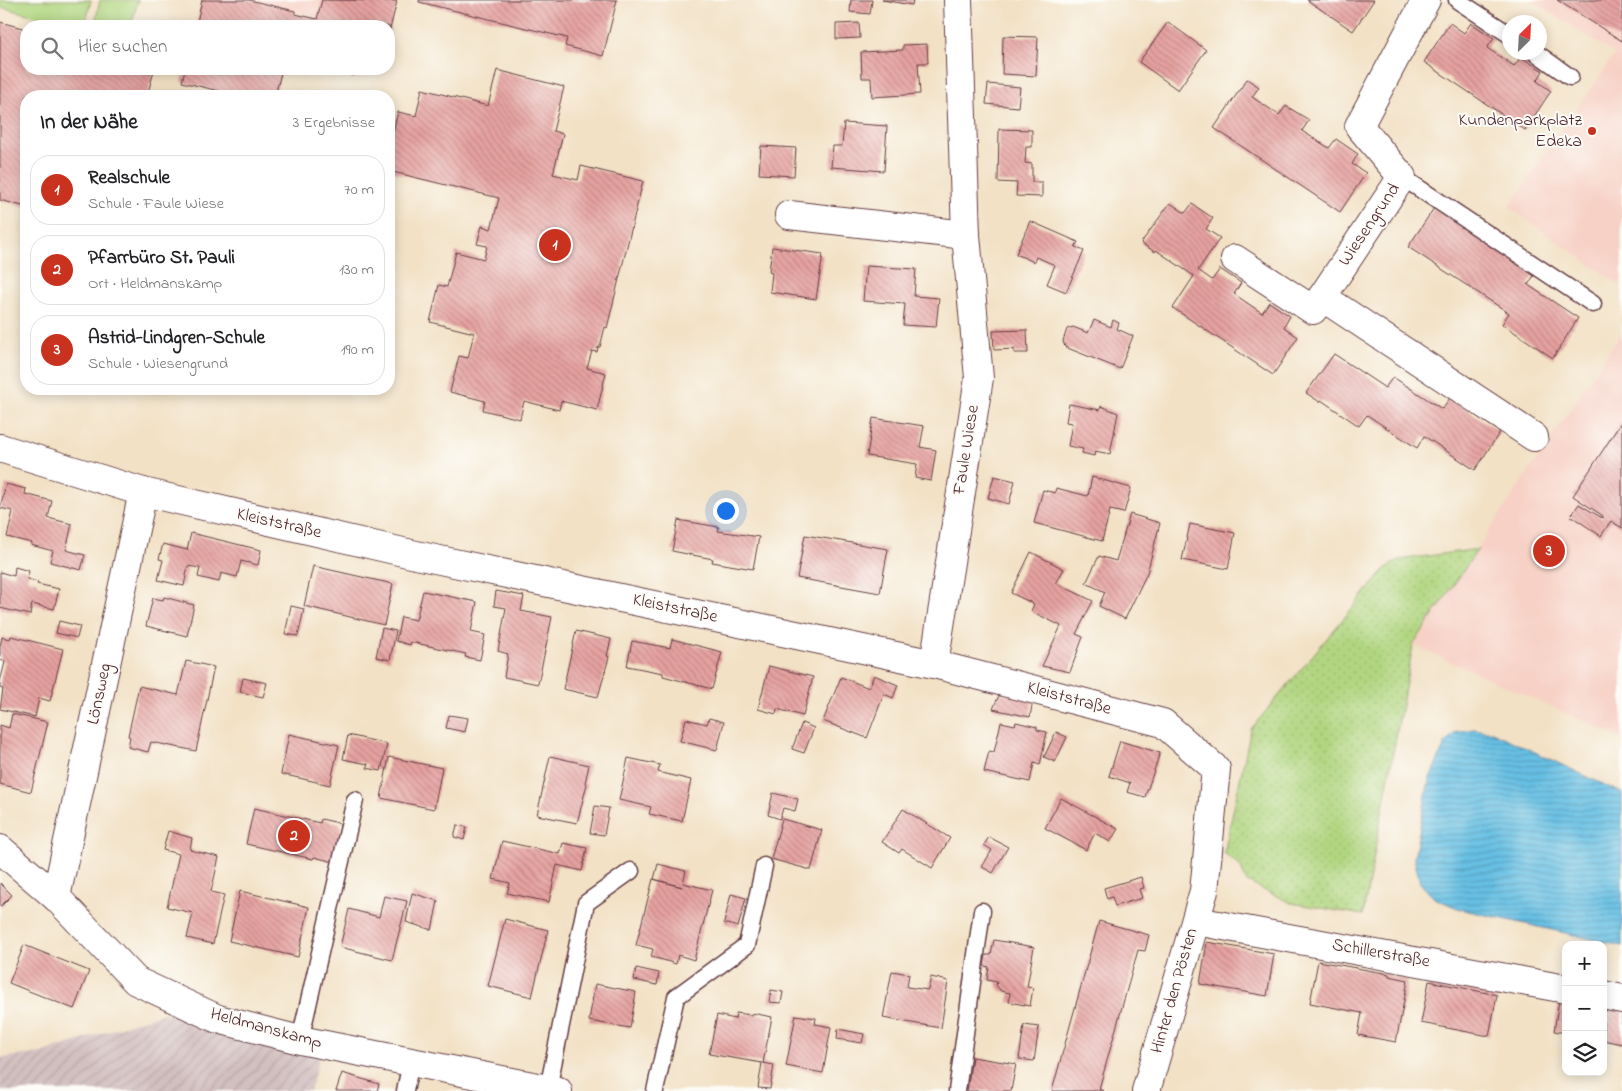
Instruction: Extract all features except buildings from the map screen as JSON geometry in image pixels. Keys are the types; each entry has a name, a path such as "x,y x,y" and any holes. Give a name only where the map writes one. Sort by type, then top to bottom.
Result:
{"street":[{"name":"Faule Wiese","path":"934,664 979,378 966,235 958,0"},
{"name":"Wiesengrund","path":"1322,297 1402,177 1359,126 1426,0"},
{"path":"788,215 966,235"},
{"path":"1235,259 1312,310 1322,297 1534,437"},
{"name":"Kleiststraße","path":"0,448 143,492 399,551 934,664 1162,724 1216,769 1204,891"},
{"name":"Lönsweg","path":"56,896 143,492"},
{"name":"Heldmanskamp","path":"0,849 56,896 136,981 218,1019 300,1040 411,1062 517,1087 553,1090"},
{"name":"Hinter den Pösten","path":"1146,1091 1204,891"},
{"name":"Schillerstraße","path":"1196,921 1562,987"},
{"path":"1607,997 1622,999"}],"lane":[{"path":"1457,0 1502,30"},
{"path":"1546,60 1570,77"},
{"path":"1402,177 1593,304"},
{"path":"300,1040 355,800"},
{"path":"655,1091 676,997 747,945 764,866"},
{"path":"553,1090 586,903 631,871"},
{"path":"957,1091 982,911"},
{"path":"405,1091 411,1062"}],"shaded area":[{"path":"252,0 321,0 316,17"},
{"name":"Kundenparkplatz Edeka","path":"1531,0 1622,0 1621,286 1509,207 1615,54"},
{"path":"1622,332 1622,738 1413,645"},
{"path":"164,1013 320,1056 310,1091 0,1091 0,1058 41,1053"}],"green space":[{"path":"0,0 91,0 86,20 52,20 0,7"},
{"path":"100,0 138,0 133,20 96,20"},
{"path":"1478,549 1413,645 1363,915 1291,903 1247,882 1240,866 1224,853 1251,729 1385,569 1399,560"}],"water":[{"path":"1474,729 1492,732 1622,793 1622,946 1607,941 1460,909 1434,898 1420,883 1414,858 1429,780 1445,744 1456,732"}],"place":[{"name":"Kundenparkplatz Edeka","path":"1592,131"},
{"name":"Realschule","path":"555,245"},
{"name":"Astrid-Lindgren-Schule","path":"1549,551"},
{"name":"Pfarrbüro St. Pauli","path":"294,836"}]}
